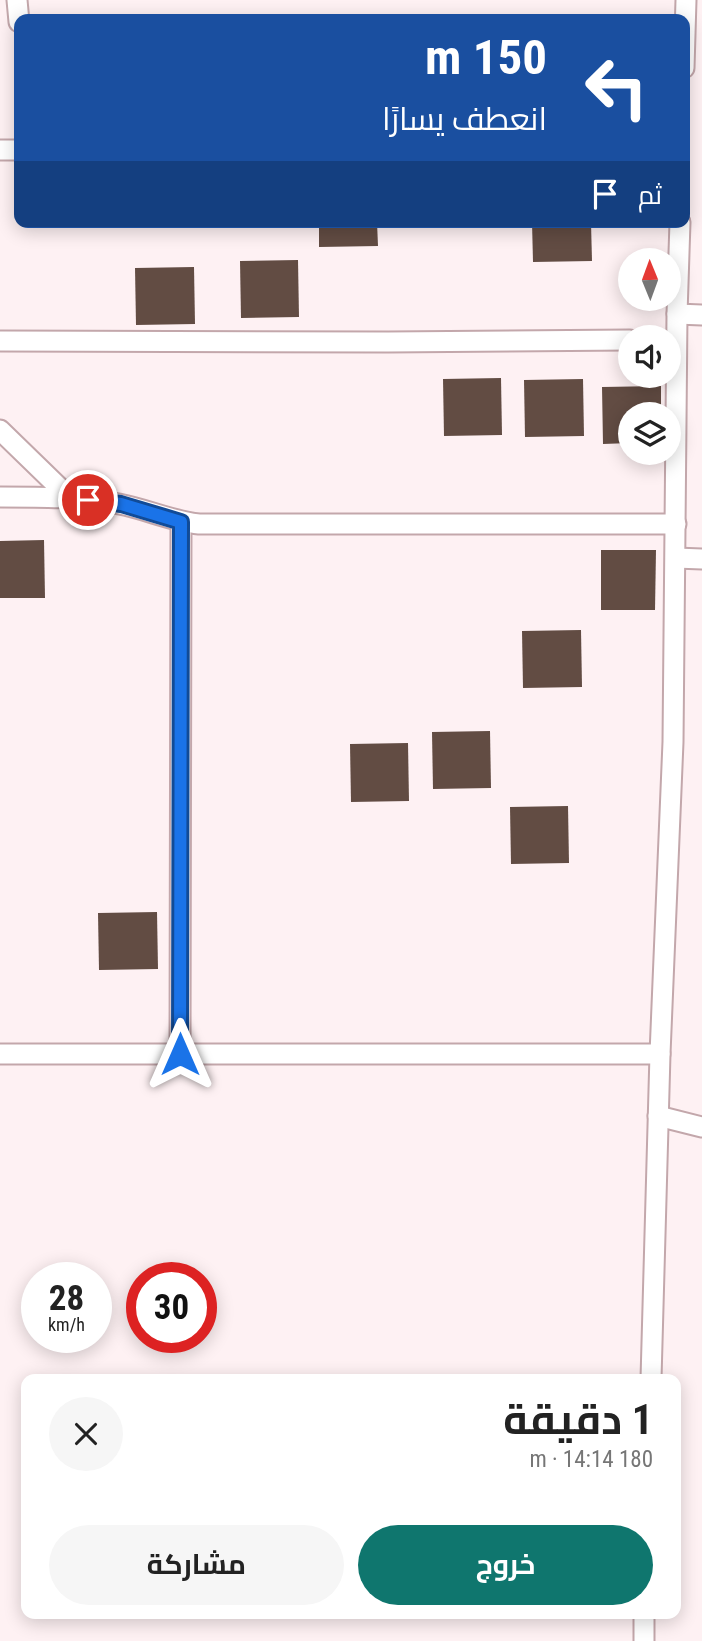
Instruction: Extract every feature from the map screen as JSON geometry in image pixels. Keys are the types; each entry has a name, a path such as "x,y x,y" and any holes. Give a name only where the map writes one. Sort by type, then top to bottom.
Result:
{"street":[{"path":"675,325 680,228"},
{"path":"677,314 702,315"},
{"path":"0,341 618,340"},
{"path":"651,1374 660,1054 673,742 676,558 674,388"},
{"path":"0,430 70,498"},
{"path":"0,497 70,498 121,504 181,522 199,524 676,524"},
{"path":"180,1054 181,522"},
{"path":"676,558 702,559"},
{"path":"0,1054 660,1054"},
{"path":"658,1116 702,1127"},
{"path":"644,1641 645,1619"}],"building":[{"path":"319,228 377,228 378,246 319,247"},
{"path":"532,228 591,228 592,261 533,262"},
{"path":"298,260 299,317 241,318 240,261"},
{"path":"194,267 195,324 136,325 135,268"},
{"path":"501,378 502,435 444,436 443,379"},
{"path":"583,379 584,436 525,437 524,380"},
{"path":"602,387 661,388 661,402 618,402 618,443 603,444"},
{"path":"44,540 45,598 0,598 0,541"},
{"path":"601,550 656,550 655,610 601,610"},
{"path":"581,630 582,687 523,688 522,631"},
{"path":"490,731 491,788 433,789 432,732"},
{"path":"408,743 409,801 351,802 350,744"},
{"path":"568,806 569,863 511,864 510,807"},
{"path":"157,912 158,969 99,970 98,913"}],"route":[{"path":"88,500 121,504 181,522 180,1054"}]}
